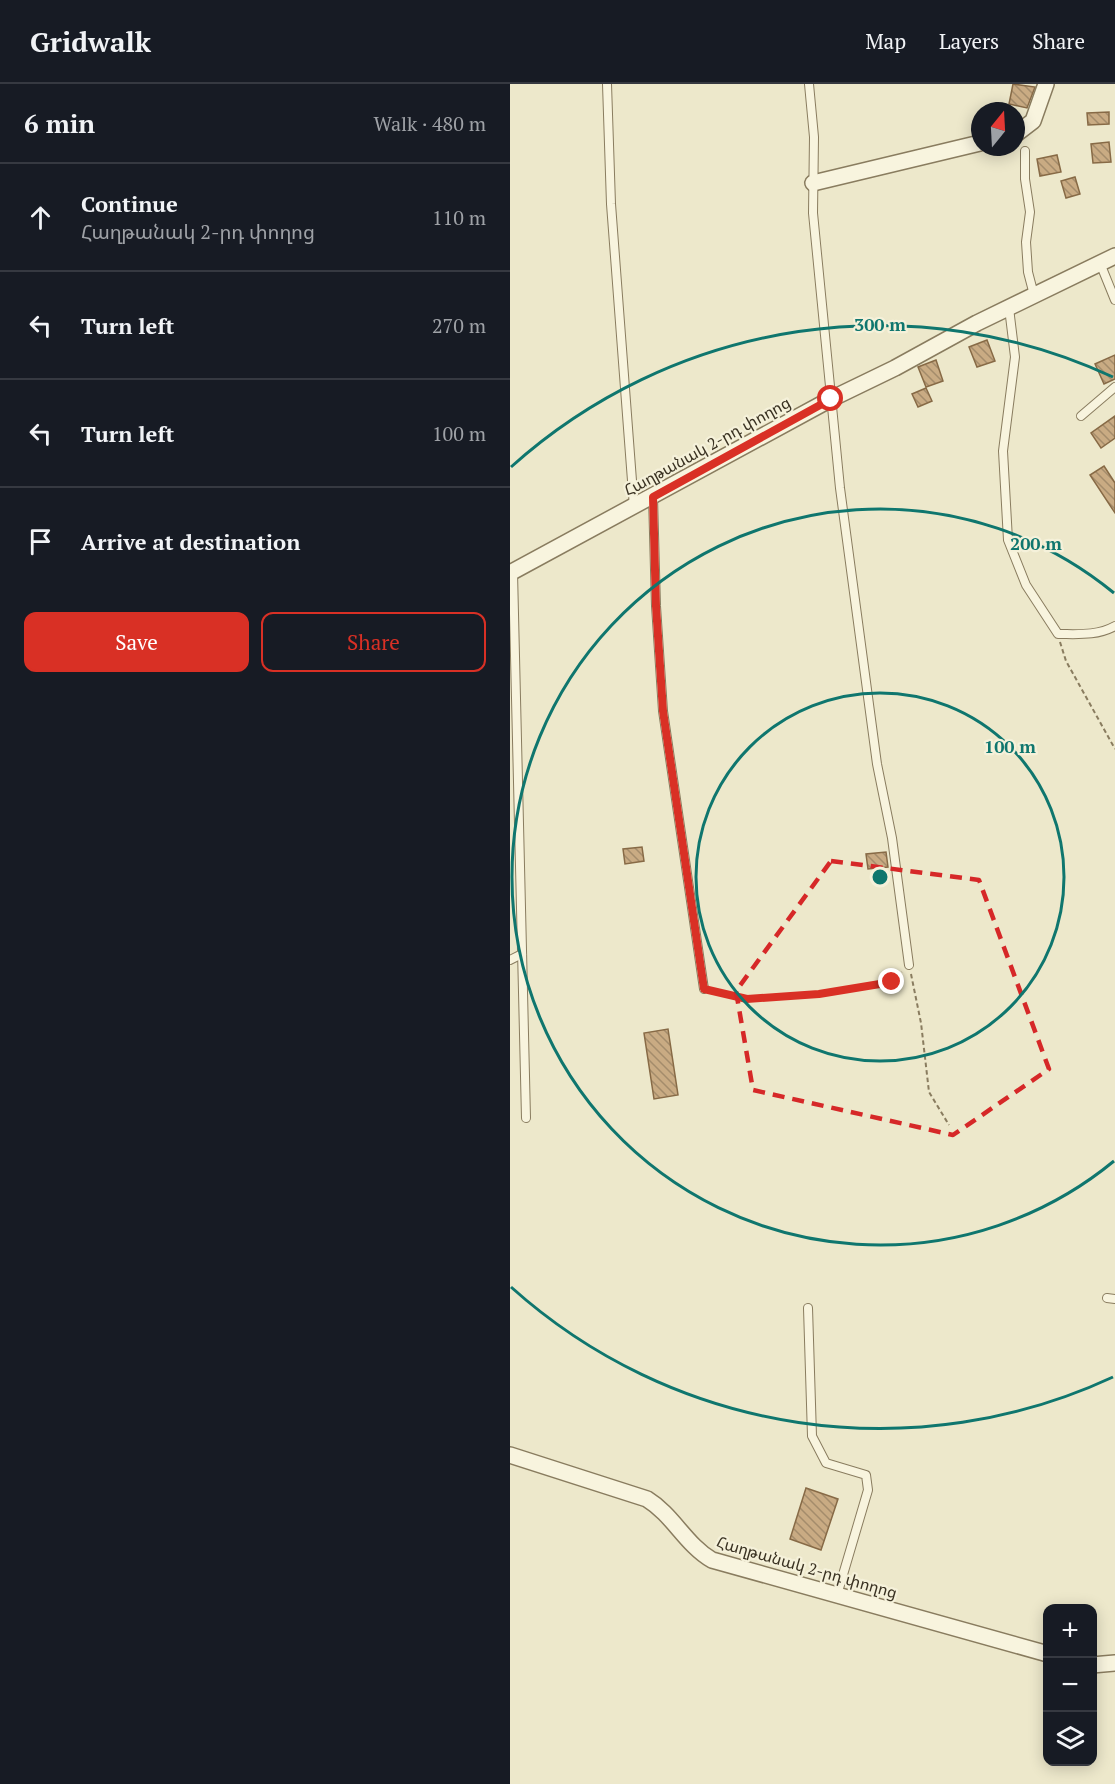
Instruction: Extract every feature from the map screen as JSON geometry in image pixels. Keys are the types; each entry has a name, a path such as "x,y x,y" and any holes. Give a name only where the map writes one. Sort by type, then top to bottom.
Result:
{"street":[{"path":"1025,127 1032,121 1046,84"},
{"path":"813,183 971,145"},
{"name":"Հաղթանակ 2-րդ փողոց","path":"511,573 831,399 1115,256"},
{"name":"Հաղթանակ 2-րդ փողոց","path":"510,1455 647,1499 660,1507 699,1552 712,1560 1043,1653"},
{"path":"1097,1665 1115,1664"}],"lane":[{"path":"607,84 611,204 634,507"},
{"path":"809,84 813,137 813,213 840,488 877,764 892,838 909,965"},
{"path":"1025,156 1025,179 1030,212 1026,242 1028,272 1034,295"},
{"path":"1100,263 1115,300"},
{"path":"1009,308 1015,357 1003,451 1008,540 1026,585 1058,634 1087,635 1115,626"},
{"path":"1080,416 1115,387"},
{"path":"653,497 656,606 663,711 704,989"},
{"path":"511,573 525,1118"},
{"path":"510,960 522,954"},
{"path":"808,1308 812,1436 826,1463 866,1475 868,1490 837,1595"}],"path":[{"path":"1058,634 1066,661 1115,749"},
{"path":"704,989 747,999 819,994 892,982 909,965"},
{"path":"909,965 921,1023 929,1092 949,1125"}],"highlighted area":[{"path":"831,861 979,880 1049,1069 953,1135 753,1090 736,991"}],"building":[{"path":"1013,84 1035,87 1027,108 1025,102 1009,102"},
{"path":"1109,112 1109,124 1088,125 1087,113"},
{"path":"1109,142 1111,162 1093,163 1091,144"},
{"path":"1057,155 1061,172 1040,176 1037,159"},
{"path":"1075,177 1080,194 1066,198 1061,181"},
{"path":"987,340 995,361 977,367 969,347"},
{"path":"1115,355 1115,379 1104,384 1095,364"},
{"path":"936,360 943,381 926,387 918,367"},
{"path":"926,388 932,401 918,407 912,394"},
{"path":"1115,416 1115,438 1101,448 1091,433"},
{"path":"1104,466 1115,483 1115,513 1090,475"},
{"path":"642,847 644,861 625,864 623,849"},
{"path":"886,852 888,867 868,869 866,854"},
{"path":"668,1029 678,1095 654,1099 644,1033"},
{"path":"806,1488 838,1499 821,1550 790,1539"}],"route":[{"path":"831,399 653,497 656,606 663,711 704,989 747,999 819,994 892,982"}]}
